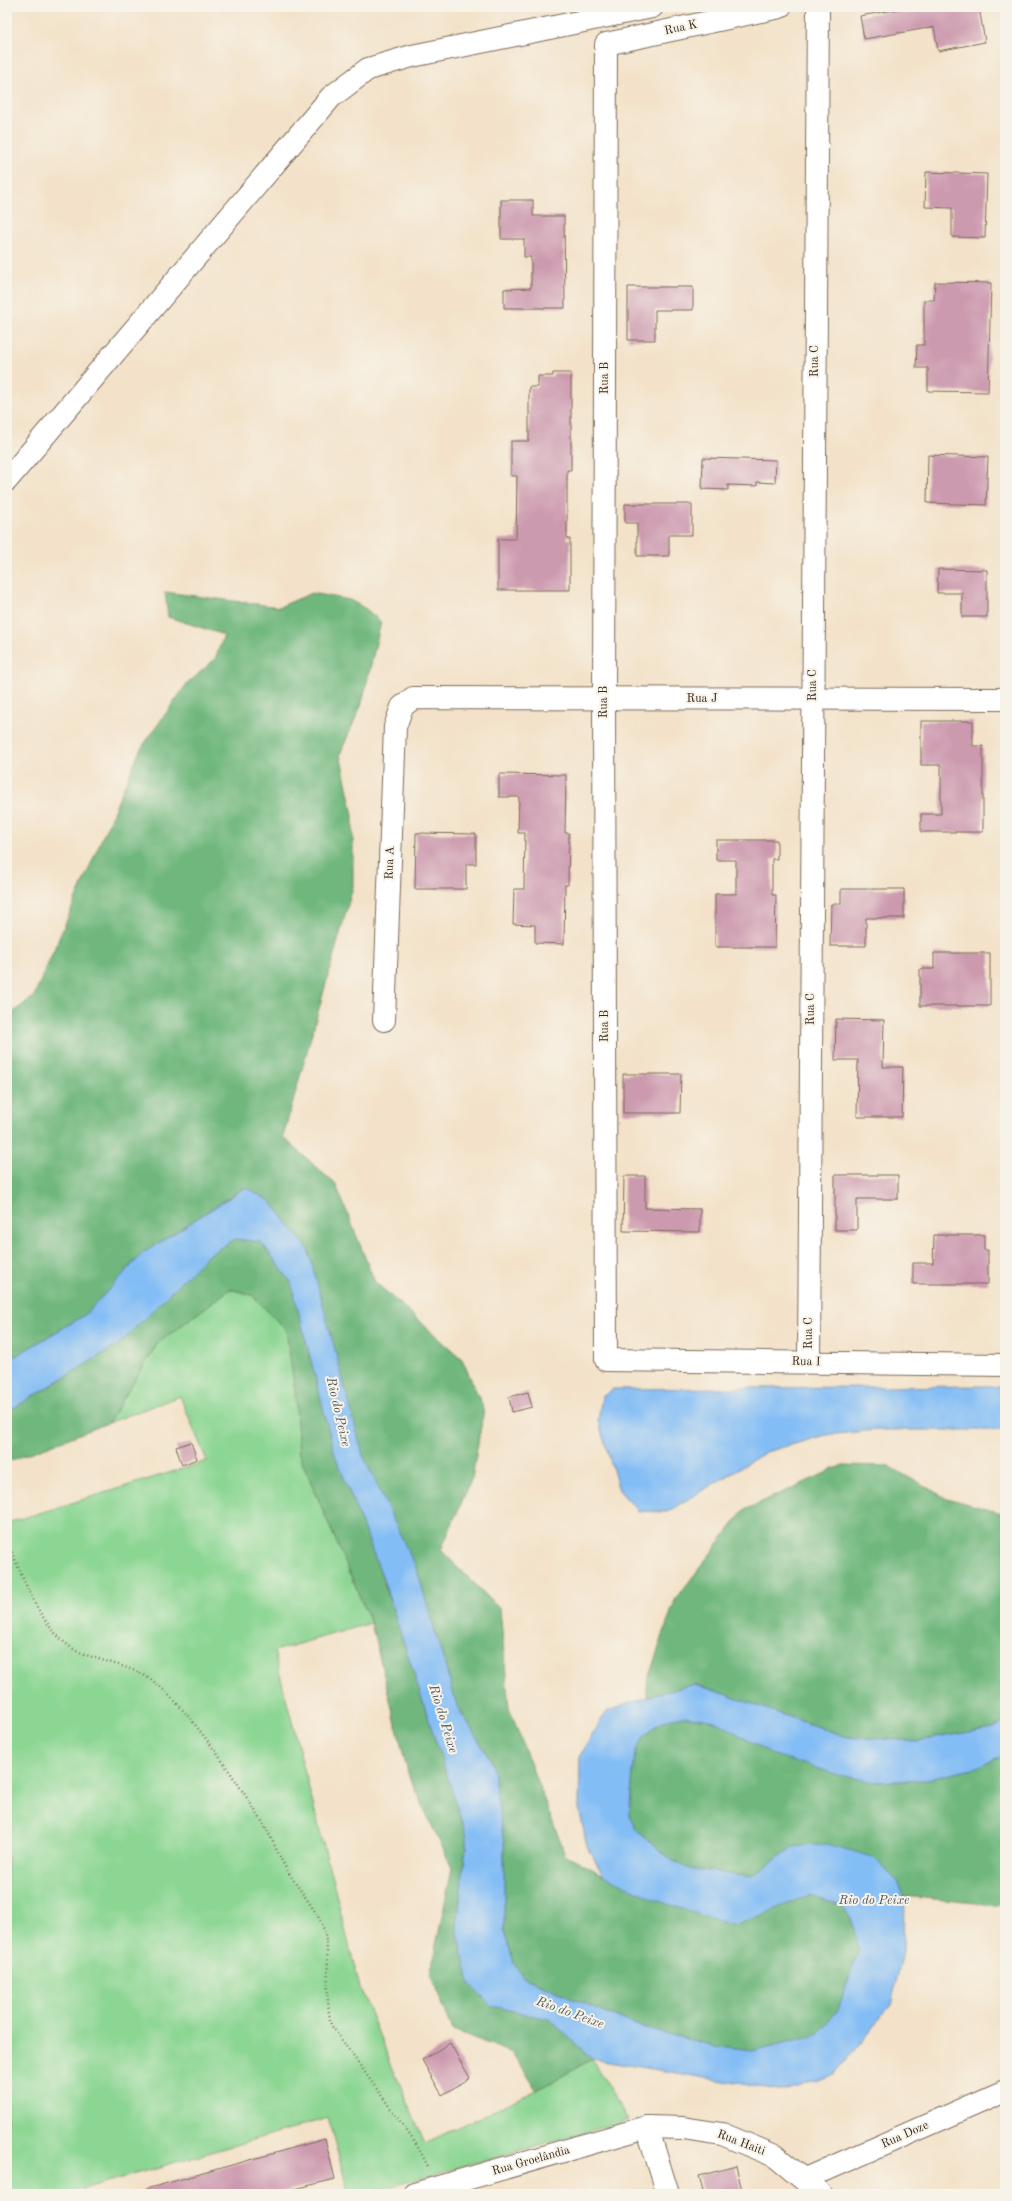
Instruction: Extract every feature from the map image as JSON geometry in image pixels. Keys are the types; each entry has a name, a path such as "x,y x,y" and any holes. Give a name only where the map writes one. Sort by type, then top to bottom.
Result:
{"street":[{"path":"7,480 331,97 368,69 412,56 652,7"},
{"name":"Rua K","path":"606,44 780,7"},
{"name":"Rua C","path":"809,1362 818,7"},
{"name":"Rua B","path":"606,44 604,699 606,1360"},
{"name":"Rua J","path":"402,707 413,698 1005,699"},
{"name":"Rua A","path":"384,1020 395,727 402,707"},
{"name":"Rua I","path":"606,1360 1005,1365"},
{"name":"Rua Doze","path":"804,2179 1005,2091"},
{"path":"648,2127 668,2194"},
{"name":"Rua Groelândia","path":"414,2194 648,2127"},
{"name":"Rua Haiti","path":"648,2127 683,2128 722,2134 775,2156 821,2194"}],"path":[{"path":"7,1541 27,1587 52,1631 77,1650 124,1666 156,1683 195,1725 264,1824 286,1869 323,1926 328,1961 327,2005 332,2025 416,2144 438,2187"}],"green space":[{"path":"165,592 279,607 312,593 350,600 366,609 381,622 362,703 340,754 353,815 353,887 283,1137 336,1185 375,1282 462,1359 484,1409 472,1478 441,1550 500,1609 509,1708 565,1854 603,1875 734,1926 809,1894 842,1905 851,1918 859,1950 838,2010 818,2034 753,2051 719,2047 643,2028 523,1977 514,1963 504,1931 504,1844 492,1762 457,1706 417,1570 363,1455 308,1249 270,1201 245,1187 143,1253 85,1315 7,1361 7,1017 34,996 140,750 186,685 215,659 224,635 168,617"},
{"path":"235,1239 261,1242 291,1282 335,1455 381,1573 467,1837 457,1927 493,2006 549,2019 592,2059 537,2090 512,2053 453,2030 430,1974 452,1868 409,1777 371,1623 299,1454 295,1391 286,1330 252,1295 230,1289 158,1343 108,1423 7,1462 7,1412 119,1344 208,1255"},
{"path":"230,1289 252,1295 287,1330 295,1391 299,1454 371,1623 274,1651 360,1988 425,2143 537,2090 592,2059 628,2120 365,2194 349,2194 328,2118 66,2194 7,2194 7,1523 207,1461 180,1396 108,1423 158,1343"},
{"path":"843,1465 888,1466 944,1497 1005,1514 1005,1722 992,1728 919,1741 847,1737 695,1684 647,1697 647,1682 675,1600 744,1510"},
{"path":"683,1716 716,1721 774,1755 874,1782 924,1780 973,1769 1005,1754 1005,1906 904,1896 898,1882 793,1847 751,1877 688,1868 673,1861 636,1830 629,1815 635,1752 643,1737 654,1727 668,1719"}],"water":[{"name":"Rio do Peixe","path":"246,1187 270,1201 308,1249 363,1455 417,1570 457,1706 492,1762 504,1844 504,1931 514,1963 523,1977 643,2028 719,2047 753,2051 818,2034 838,2010 859,1950 851,1918 842,1905 809,1895 734,1926 656,1900 603,1875 587,1846 579,1808 580,1756 606,1712 647,1697 695,1684 847,1737 919,1741 992,1728 1005,1722 1005,1754 973,1769 924,1780 874,1782 839,1775 774,1755 716,1721 683,1716 668,1719 654,1727 643,1737 635,1752 629,1815 636,1830 673,1861 688,1868 751,1877 793,1847 827,1844 873,1857 898,1882 904,1896 903,1951 891,2005 834,2075 784,2091 592,2059 549,2019 492,2006 469,1983 457,1927 467,1837 381,1573 335,1455 291,1282 261,1242 235,1239 208,1255 119,1344 7,1412 7,1361 85,1315 143,1253"},
{"path":"991,1386 1005,1388 1005,1430 876,1430 826,1435 766,1452 667,1512 638,1511 619,1490 598,1420 602,1397 613,1389"}],"building":[{"path":"911,7 979,7 985,42 938,51 934,27 864,39 860,16"},
{"path":"926,172 987,174 985,238 952,237 952,208 925,207"},
{"path":"501,200 533,200 533,216 564,216 565,308 504,308 504,289 531,288 531,257 524,257 524,239 501,239"},
{"path":"935,282 991,283 988,392 928,391 928,368 916,368 917,345 924,345 924,300 934,300"},
{"path":"628,287 693,287 693,310 655,310 655,340 628,340"},
{"path":"553,373 571,373 571,470 567,470 567,539 570,539 570,590 498,590 498,539 516,539 517,476 511,476 511,441 529,441 529,387 538,387 538,376 553,376"},
{"path":"928,455 988,457 986,505 927,503"},
{"path":"703,458 776,460 775,483 757,482 757,486 728,485 728,490 702,489"},
{"path":"625,504 692,504 692,535 669,535 669,556 637,556 637,523 625,523"},
{"path":"938,569 987,570 987,617 962,617 962,593 937,593"},
{"path":"921,721 973,721 973,746 983,746 983,832 921,832 921,814 941,814 941,765 921,765"},
{"path":"499,774 566,775 565,833 569,833 568,885 565,885 564,944 535,943 535,925 513,924 514,889 524,889 525,833 518,833 519,797 499,797"},
{"path":"416,833 476,834 476,864 466,864 466,889 415,889"},
{"path":"716,840 777,840 777,859 772,859 772,895 776,895 775,947 715,947 715,894 736,894 736,860 716,860"},
{"path":"841,889 904,889 904,918 866,918 866,946 830,946 831,904 841,904"},
{"path":"934,953 990,953 990,1006 920,1006 920,969 934,969"},
{"path":"836,1019 884,1020 883,1067 903,1067 902,1117 857,1117 858,1060 835,1060"},
{"path":"623,1074 681,1074 680,1113 623,1113"},
{"path":"835,1175 898,1175 898,1199 857,1199 857,1230 835,1230"},
{"path":"624,1176 645,1176 645,1208 700,1209 700,1232 623,1231"},
{"path":"934,1235 984,1235 984,1250 988,1250 988,1284 913,1284 913,1263 933,1263"},
{"path":"528,1392 532,1407 512,1412 509,1397"},
{"path":"191,1442 197,1459 182,1465 176,1447"},
{"path":"450,2043 470,2078 442,2095 422,2060"},
{"path":"325,2139 335,2179 275,2194 146,2194 146,2189"},
{"path":"736,2166 743,2194 704,2194 699,2176"}]}
